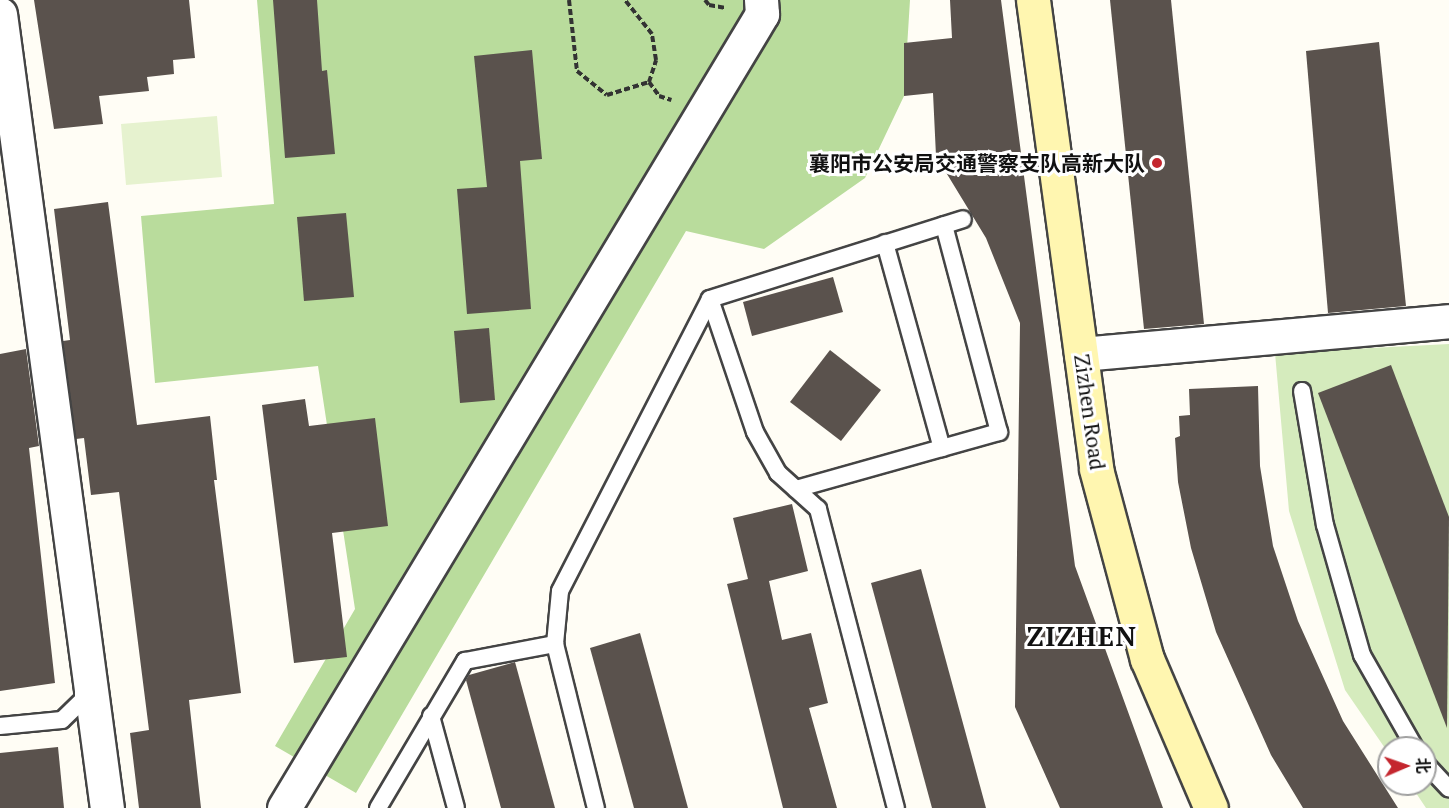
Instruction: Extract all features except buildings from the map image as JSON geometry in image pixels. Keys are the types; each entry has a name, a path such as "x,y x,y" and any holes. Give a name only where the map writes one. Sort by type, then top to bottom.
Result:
{"street":[{"path":"284,808 762,14 761,0"},
{"name":"Zizhen Road","path":"1034,0 1096,469 1147,659 1211,808"},
{"path":"0,14 108,808"},
{"path":"1081,354 1449,321"}],"lane":[{"path":"596,808 555,644 560,591 710,298 963,219"},
{"path":"796,489 999,432 944,225"},
{"path":"885,243 942,448"},
{"path":"710,298 755,432 778,473 818,509 896,808"},
{"path":"1302,391 1325,525 1362,655 1408,736"},
{"path":"0,726 62,720 82,700 83,679 54,471"},
{"path":"378,808 465,660 555,644"},
{"path":"431,716 456,808"},
{"path":"1437,776 1449,789"}],"path":[{"path":"569,0 577,71 607,95 649,82 656,60 652,34 625,0"}],"green space":[{"path":"257,0 910,0 904,96 865,178 764,249 686,231 356,793 275,746 355,609 318,366 155,383 141,216 274,204"},
{"path":"217,116 222,177 126,185 121,124"},
{"path":"1449,344 1449,808 1426,808 1418,796 1437,796 1437,736 1377,737 1345,690 1289,511 1275,353"}],"place":[{"name":"襄阳市公安局交通警察支队高新大队","path":"1157,163"}],"district":[{"name":"ZIZHEN","path":"1082,637"}]}
